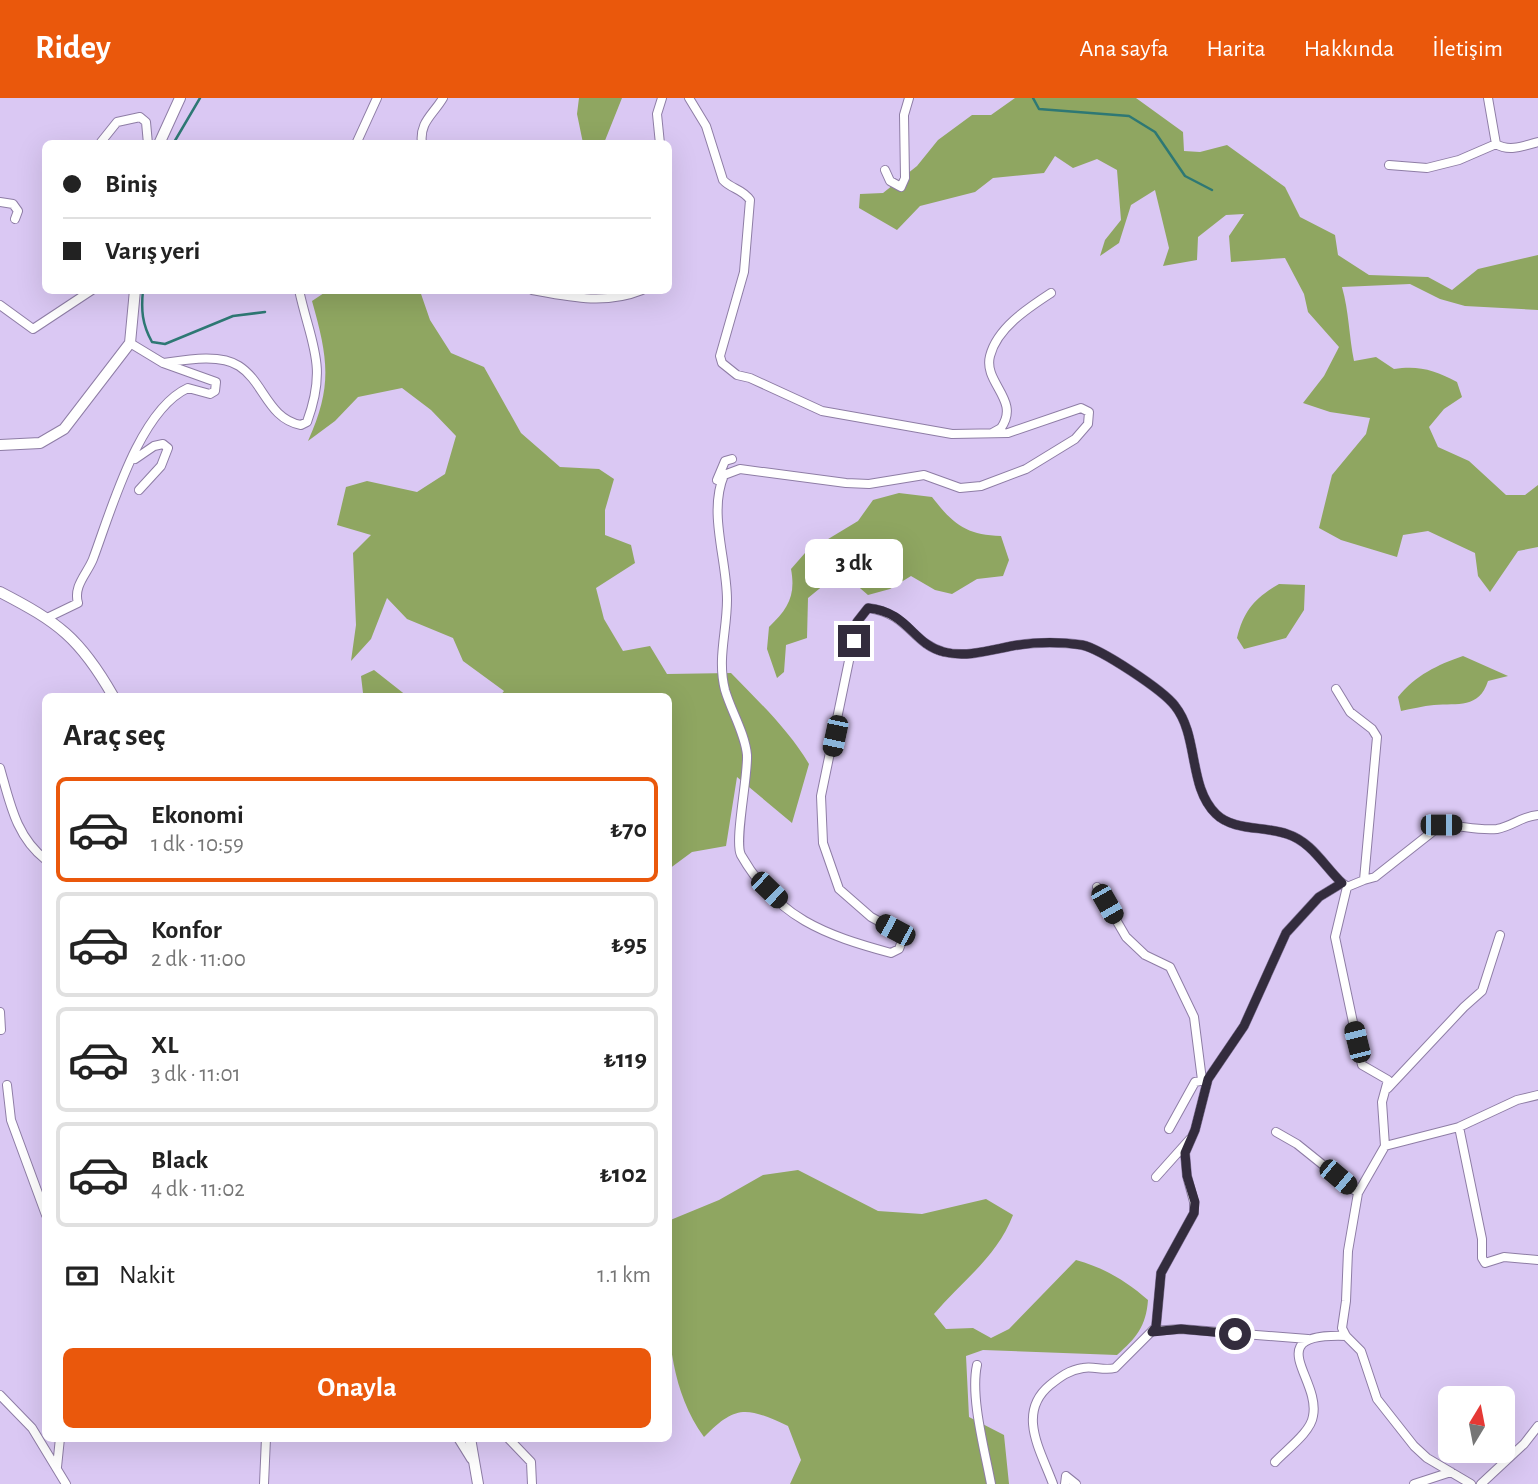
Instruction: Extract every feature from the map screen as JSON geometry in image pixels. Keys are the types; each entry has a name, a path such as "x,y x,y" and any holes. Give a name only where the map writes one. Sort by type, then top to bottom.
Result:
{"main road":[{"path":"161,140 180,98"},
{"path":"0,445 40,443 64,429 130,342 135,294"},
{"path":"0,592 49,617 76,641 111,693"},
{"path":"471,1442 476,1483"}],"street":[{"path":"358,140 377,98"},
{"path":"422,140 422,128 428,115 443,98"},
{"path":"660,140 657,114 662,98"},
{"path":"689,98 706,126 723,180 729,186 746,193 750,200 740,296 723,338 722,363 737,376 750,378 822,411 952,434 1008,433 1081,408 1089,412 1088,424 1076,439 1026,469 982,486 960,488 924,475 869,484 740,469 724,475 716,494"},
{"path":"885,170 890,181 901,187 905,178 904,115 909,98"},
{"path":"1488,98 1496,144 1502,148 1516,148 1538,142"},
{"path":"103,140 117,122 140,117 146,122 148,140"},
{"path":"1389,165 1427,168 1459,160 1496,144"},
{"path":"0,202 13,204 18,211 15,219"},
{"path":"989,434 1001,428 1008,413 1007,402 989,363 990,355 1014,320 1051,293"},
{"path":"0,305 33,329 86,294"},
{"path":"163,363 189,359 237,364 252,377 275,412 294,424 307,422 319,372 300,294"},
{"path":"554,294 586,300 617,298 630,294"},
{"path":"49,617 78,603 77,590 90,568 133,460 152,422 180,391 188,387 210,394 216,387 216,382 200,374 163,363 130,342"},
{"path":"133,460 154,446 163,444 168,449 161,466 139,490"},
{"path":"732,459 724,461 716,483 716,494 727,600 720,659 725,690 747,760 748,779 740,824 739,851 755,877 796,917 828,935 891,953 899,950 902,941 895,930 871,917 839,889 823,843 821,796 857,622 868,608 898,616 930,647 943,652 957,654 1022,644 1084,645 1126,668 1174,704 1184,722 1203,793 1216,814 1232,824 1287,834 1303,841 1344,885"},
{"path":"1336,689 1350,712 1373,729 1377,737 1364,880"},
{"path":"0,768 21,834 42,857"},
{"path":"1169,1129 1195,1082 1205,1080 1244,1026 1286,933 1319,897 1344,885 1375,877 1441,825 1495,829 1511,825 1522,816 1538,815"},
{"path":"1344,885 1335,937 1341,976 1362,1065 1388,1080 1388,1088"},
{"path":"1053,1484 1031,1424 1034,1405 1042,1392 1065,1373 1084,1367 1115,1367 1156,1327 1161,1273 1194,1213 1195,1202 1187,1176 1185,1153 1192,1137 1205,1080 1194,1017 1170,967 1145,955 1126,937 1097,887"},
{"path":"1471,1484 1414,1446 1377,1399 1361,1351 1346,1336 1342,1321 1346,1301 1348,1251 1357,1193 1385,1146 1382,1101 1388,1088 1482,991 1500,935"},
{"path":"0,1012 1,1030"},
{"path":"7,1085 11,1120 42,1204"},
{"path":"1385,1146 1460,1127 1517,1100 1538,1095"},
{"path":"1460,1127 1482,1239 1482,1258 1485,1263 1504,1257 1538,1260"},
{"path":"1276,1132 1297,1144 1357,1193"},
{"path":"1156,1177 1192,1137"},
{"path":"1152,1332 1181,1329 1308,1339 1319,1335 1346,1336"},
{"path":"1275,1462 1311,1425 1314,1413 1298,1357 1301,1346 1308,1339"},
{"path":"977,1365 975,1374 979,1416 991,1484"},
{"path":"0,1395 32,1428 66,1484"},
{"path":"1481,1484 1524,1444 1538,1426"},
{"path":"57,1467 60,1442"},
{"path":"264,1484 266,1442"},
{"path":"461,1442 475,1465"},
{"path":"512,1442 531,1462 532,1484"},
{"path":"1413,1484 1451,1472"},
{"path":"1065,1484 1066,1476 1076,1484"}],"green space":[{"path":"579,98 622,98 605,140 582,140 577,114"},
{"path":"1015,98 1136,98 1183,132 1184,151 1200,152 1227,145 1285,187 1300,217 1335,235 1338,255 1369,275 1428,277 1452,290 1478,269 1538,255 1538,310 1465,306 1440,299 1410,284 1342,287 1354,361 1376,357 1394,369 1426,370 1457,382 1462,397 1444,409 1429,427 1438,447 1469,461 1506,495 1525,495 1538,485 1538,547 1518,551 1490,592 1478,576 1475,553 1428,531 1403,535 1397,557 1341,540 1319,528 1332,475 1366,434 1370,418 1330,412 1303,403 1324,376 1339,347 1308,312 1304,294 1285,258 1231,262 1229,236 1244,214 1226,215 1198,237 1197,260 1163,266 1169,248 1155,190 1131,205 1119,243 1100,256 1105,240 1121,220 1117,170 1097,159 1073,168 1055,156 1044,173 993,178 975,192 920,206 897,230 859,208 860,194 883,193 917,166 938,140 972,115 991,115"},
{"path":"322,294 421,294 430,320 451,353 484,367 521,433 560,467 599,469 614,479 605,510 605,535 631,545 635,563 596,588 604,619 623,651 650,646 667,674 731,673 773,716 809,764 792,823 737,777 726,846 692,852 672,867 672,693 502,693 504,691 463,661 453,638 407,619 387,598 371,639 351,661 356,625 353,553 371,535 337,525 346,487 367,481 417,492 445,474 456,436 431,410 402,388 358,397 335,421 308,441 321,404 325,372 322,339 312,301"},
{"path":"899,493 932,497 961,526 978,533 1001,536 1009,560 1003,576 977,579 952,594 935,590 911,576 890,589 868,595 846,576 830,580 808,598 807,638 786,645 784,672 777,678 767,649 769,627 789,601 792,587 791,569 805,553 858,521 873,500"},
{"path":"1279,584 1305,585 1304,610 1286,638 1244,649 1237,638 1247,612 1263,594"},
{"path":"1463,656 1508,676 1488,681 1479,696 1467,703 1430,705 1401,711 1398,697 1412,683 1436,667"},
{"path":"374,670 403,693 363,693 361,676"},
{"path":"798,1170 878,1211 922,1214 986,1199 1013,1215 998,1244 934,1314 946,1329 973,1328 991,1338 1009,1329 1076,1260 1115,1276 1148,1300 1145,1318 1130,1343 1117,1355 983,1350 966,1356 969,1417 1004,1435 1009,1484 790,1484 801,1460 788,1426 762,1415 743,1412 725,1419 704,1437 690,1413 680,1387 672,1351 672,1219 719,1200 763,1175"}],"waterway":[{"path":"175,140 200,98"},
{"path":"1033,98 1039,109 1129,116 1155,132 1185,176 1212,190"},
{"path":"143,294 146,329 152,342 165,344 233,316 265,312"}],"route":[{"path":"854,641 857,622 868,608 898,616 930,647 943,652 957,654 1022,644 1084,645 1126,668 1174,704 1190,740 1203,793 1216,814 1232,824 1287,834 1303,841 1342,883 1319,897 1286,933 1244,1026 1208,1079 1195,1130 1185,1153 1187,1176 1195,1202 1194,1213 1161,1273 1156,1327 1152,1332 1181,1329 1235,1334"}]}
